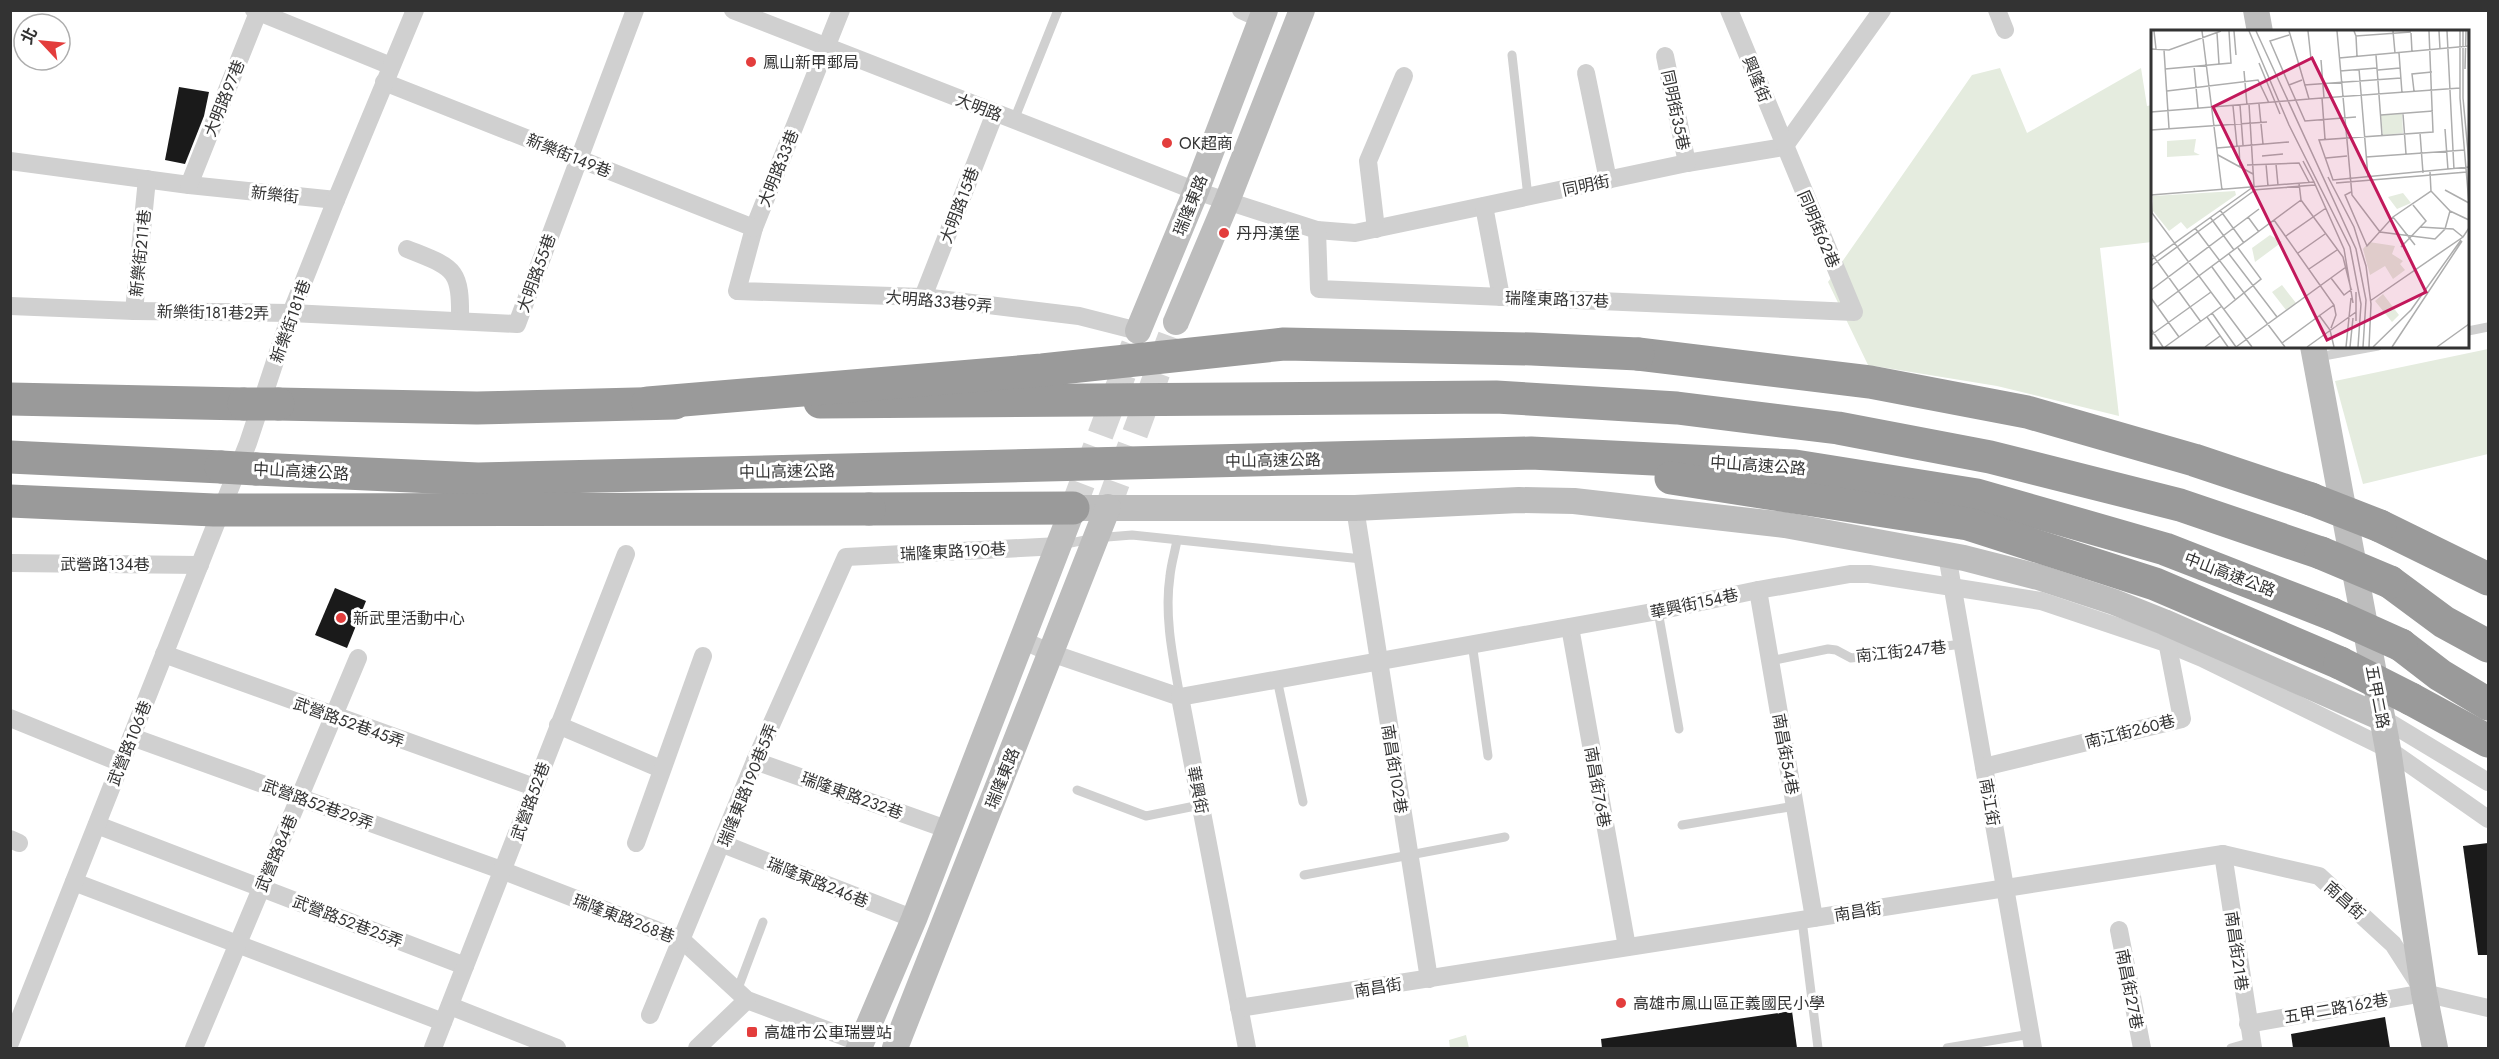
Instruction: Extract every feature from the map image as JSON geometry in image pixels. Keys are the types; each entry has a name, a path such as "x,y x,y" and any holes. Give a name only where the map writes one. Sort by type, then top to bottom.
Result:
{"highway":[{"path":"648,403 1042,370 1284,344 1532,348 1638,354 1870,382 2027,412 2194,460 2488,562"},
{"path":"10,399 477,408 648,403 1496,397 1677,408 1838,428 1990,457 2180,506 2321,554 2390,582 2444,622 2488,646"},
{"name":"中山高速公路","path":"10,457 221,467 252,456 478,479 1530,453 1795,466 1977,495 2165,549 2332,614 2401,645 2440,675 2488,704"},
{"path":"1530,453 1792,498 1968,524 2155,584 2340,663 2488,741"},
{"path":"10,501 214,510 1073,508"},
{"path":"2380,526 2488,579"}],"street":[{"path":"336,200 415,10"},
{"name":"大明路55巷","path":"291,313 517,324 577,159 635,10"},
{"name":"大明路","path":"733,10 1196,191 1227,201"},
{"name":"大明路33巷","path":"736,291 754,228 841,10"},
{"name":"瑞隆東路","path":"1176,322 1227,201 1302,10"},
{"name":"興隆街","path":"1729,10 1784,147"},
{"path":"1784,147 1882,10"},
{"path":"1997,10 2005,30"},
{"path":"2256,10 2259,30"},
{"name":"新樂街149巷","path":"257,11 388,74 577,159 754,228"},
{"name":"大明路97巷","path":"189,185 257,11"},
{"name":"瑞隆東路","path":"1138,331 1196,191 1256,13"},
{"name":"同明街35巷","path":"1665,56 1687,163"},
{"path":"1586,73 1608,180"},
{"path":"1376,229 1368,160 1404,76"},
{"name":"大明路15巷","path":"923,297 995,113"},
{"name":"同明街","path":"1227,201 1317,230 1354,233 1687,163 1784,147"},
{"name":"同明街62巷","path":"1784,147 1854,312"},
{"name":"新樂街","path":"10,161 189,185 336,200"},
{"name":"新樂街211巷","path":"10,306 134,311 147,179"},
{"name":"新樂街181巷","path":"252,456 291,313 336,200"},
{"path":"1484,206 1501,297"},
{"name":"瑞隆東路137巷","path":"1317,230 1319,289 1854,312"},
{"path":"407,249 446,265 458,279 461,296 460,321"},
{"name":"大明路33巷9弄","path":"736,291 923,297 1079,316 1138,331"},
{"name":"新樂街181巷2弄","path":"134,311 291,313"},
{"name":"五甲二路","path":"2314,352 2388,749 2424,993 2435,1048"},
{"name":"武營路106巷","path":"10,1043 200,565 252,456"},
{"path":"1073,508 1354,508 1519,500 1574,501 1785,525 1947,555 2038,577 2114,602 2165,633 2382,718 2488,782"},
{"name":"瑞隆東路","path":"895,1048 1108,507"},
{"name":"瑞隆東路","path":"861,1047 914,919 1073,508"},
{"name":"南昌街102巷","path":"1354,508 1429,978"},
{"name":"瑞隆東路190巷","path":"846,557 1059,546"},
{"name":"武營路52巷","path":"433,1048 626,554"},
{"name":"南江街","path":"1947,555 2032,1041"},
{"name":"瑞隆東路190巷5弄","path":"650,1015 756,761 846,557"},
{"name":"武營路134巷","path":"10,563 200,565"},
{"name":"華興街154巷","path":"1180,697 1658,611 1758,590 1850,574 1869,574 1952,585 2041,601 2165,633 2202,658 2388,749 2488,819"},
{"name":"南昌街54巷","path":"1758,590 1795,806 1808,919"},
{"name":"南昌街76巷","path":"1570,627 1627,947"},
{"name":"南江街260巷","path":"1984,767 2182,719 2165,633"},
{"path":"1022,640 1051,653 1180,697"},
{"name":"武營路52巷45弄","path":"165,654 534,787"},
{"path":"636,843 703,656"},
{"name":"武營路84巷","path":"194,1048 358,658"},
{"name":"華興街","path":"1180,697 1247,1048"},
{"path":"10,718 121,763"},
{"path":"558,725 661,769"},
{"name":"武營路52巷29弄","path":"132,737 504,871"},
{"name":"瑞隆東路232巷","path":"756,761 949,830"},
{"name":"武營路52巷25弄","path":"97,825 465,966"},
{"name":"瑞隆東路246巷","path":"723,844 914,919"},
{"name":"南昌街","path":"1239,1008 2223,854 2319,876 2393,944 2424,993"},
{"name":"南昌街21巷","path":"2223,854 2251,1038"},
{"name":"瑞隆東路268巷","path":"504,871 682,940 742,996 861,1047"},
{"path":"74,882 238,944 557,1048"},
{"name":"南昌街27巷","path":"2119,930 2142,1048"},
{"path":"2424,993 2488,1008"},
{"name":"五甲二路162巷","path":"2251,1038 2424,993"},
{"path":"697,1048 742,996"}],"lane":[{"path":"1014,120 1058,10"},
{"path":"1512,56 1528,197"},
{"path":"2469,331 2488,327"},
{"path":"2314,352 2357,348"},
{"path":"1059,546 1095,538 1132,535 1362,559"},
{"path":"1177,540 1169,578 1169,618 1171,646 1180,697"},
{"path":"1658,611 1679,729"},
{"path":"1472,643 1488,756"},
{"name":"南江街247巷","path":"1770,661 1828,649 1836,650 1851,658 1962,644"},
{"path":"1277,679 1303,802"},
{"path":"1077,790 1146,816 1200,805"},
{"path":"1682,825 1795,806"},
{"path":"1304,875 1505,837"},
{"path":"1808,919 1818,1048"},
{"path":"742,996 763,922"},
{"path":"2231,1048 2251,1038"},
{"path":"1947,1048 2032,1041"}],"shaded area":[{"path":"2000,68 2027,133 2141,68 2147,106 2151,105 2151,242 2100,248 2119,416 1997,386 1868,365 1828,282 1972,75"},
{"path":"2488,349 2488,454 2363,484 2335,381"},
{"path":"1466,1035 1469,1048 1450,1048 1449,1040"}],"building":[{"path":"179,87 209,92 204,116 185,164 165,160"},
{"name":"新武里活動中心","path":"335,588 366,601 347,648 315,635"},
{"path":"2488,843 2488,955 2478,955 2463,846"},
{"path":"1792,1011 1797,1048 1602,1048 1601,1039"},
{"path":"2385,1017 2390,1048 2293,1048 2291,1034"}],"tunnel":[{"path":"1108,507 1176,322"},
{"path":"1073,508 1134,345"}],"place":[{"name":"鳳山新甲郵局","path":"751,62"},
{"name":"OK超商","path":"1167,143"},
{"name":"丹丹漢堡","path":"1224,233"},
{"name":"新武里活動中心","path":"341,618"},
{"name":"高雄市鳳山區正義國民小學","path":"1621,1003"},
{"name":"高雄市公車瑞豐站","path":"752,1032"}]}
